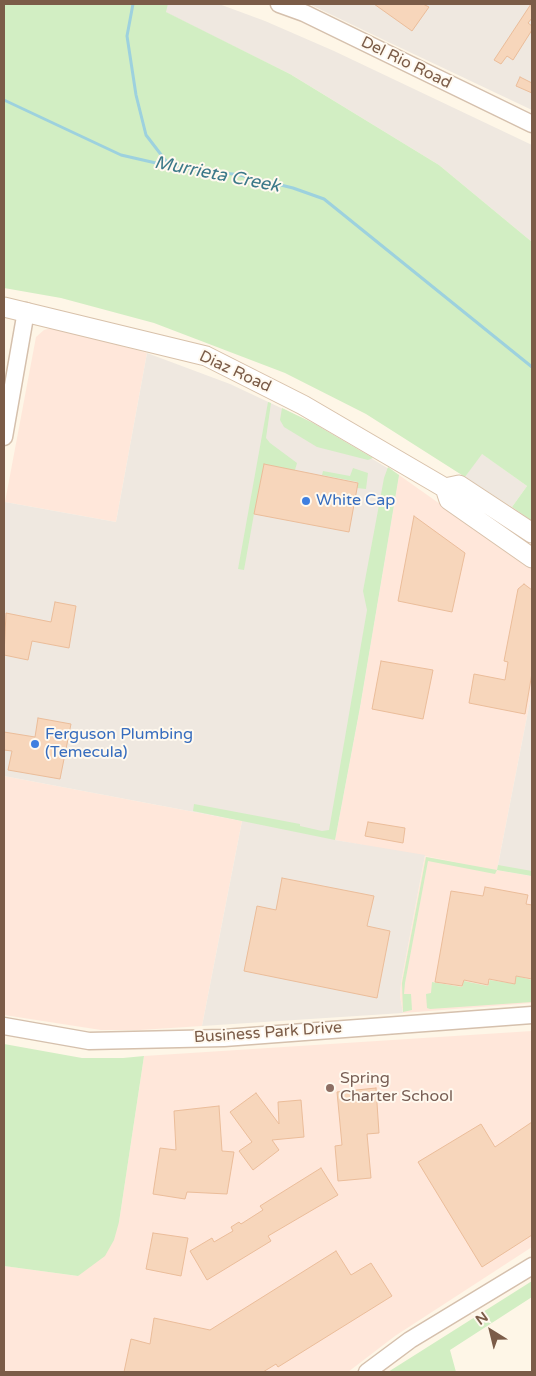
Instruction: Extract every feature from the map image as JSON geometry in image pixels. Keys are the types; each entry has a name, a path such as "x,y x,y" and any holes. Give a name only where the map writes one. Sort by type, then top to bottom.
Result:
{"main road":[{"name":"Diaz Road","path":"4,307 206,356 303,405 445,488 450,500 532,558"},
{"name":"Diaz Road","path":"445,488 459,485 532,533"}],"street":[{"name":"Del Rio Road","path":"279,4 304,13 532,124"},
{"path":"4,437 26,311"},
{"name":"Business Park Drive","path":"4,1026 89,1041 224,1038 532,1015"},
{"path":"368,1372 410,1340 532,1266"}],"shaded area":[{"path":"168,4 219,4 265,21 334,51 532,145 532,242 439,165 290,74 165,12"},
{"path":"309,4 532,4 532,110 382,39"},
{"path":"51,328 63,329 147,353 116,522 5,502 36,337 44,330"},
{"path":"147,353 230,384 313,423 399,475 360,707 335,840 425,855 401,983 400,996 403,1013 202,1026 242,821 4,776 5,502 116,522"},
{"path":"481,453 527,486 512,507 465,477"},
{"path":"399,475 532,569 532,691 497,870 532,876 532,1003 403,1013 400,996 401,983 425,856 335,840 360,707"},
{"path":"532,691 532,876 497,870"},
{"path":"4,776 242,821 202,1026 140,1030 101,1030 4,1015"},
{"path":"532,1031 532,1247 395,1336 348,1372 4,1372 4,1266 78,1276 119,1222 144,1056"}],"green space":[{"path":"4,4 168,4 166,12 290,74 439,165 532,242 532,521 512,507 527,486 482,454 465,477 366,414 285,373 154,323 61,298 4,288"},
{"path":"268,402 271,403 266,438 297,463 295,470 254,514 244,570 238,569"},
{"path":"282,408 313,423 373,458 368,460 317,447 284,427 280,420"},
{"path":"388,467 399,475 360,707 335,840 193,811 194,804 300,824 300,826 322,831 329,830 367,610 363,591 384,478"},
{"path":"353,468 368,473 366,489 357,488 358,482 322,475 323,471 350,476"},
{"path":"426,857 497,870 495,874 428,861 405,983 404,994 411,994 412,1010 403,1012 402,983"},
{"path":"498,865 532,871 532,876 497,870"},
{"path":"516,976 532,980 532,1002 427,1008 426,994 431,993 432,982 462,987 464,981 488,986 490,980 515,984"},
{"path":"4,1044 82,1058 144,1056 119,1222 114,1240 105,1256 78,1276 4,1266"},
{"path":"532,1281 532,1297 450,1350 456,1372 388,1372"}],"building":[{"path":"374,4 423,4 429,7 412,31"},
{"path":"531,4 532,18 528,23 532,26 532,30 513,60 507,56 501,64 494,60"},
{"path":"520,77 532,83 532,93 516,86"},
{"name":"White Cap","path":"264,464 358,483 349,532 254,514"},
{"path":"414,516 465,553 452,612 398,601"},
{"path":"524,584 532,590 532,673 525,714 469,703 474,674 505,680 508,662 504,661 518,589"},
{"path":"55,602 76,606 69,648 32,641 28,660 4,655 6,613 51,622"},
{"path":"381,661 433,670 423,719 372,709"},
{"name":"Ferguson Plumbing (Temecula)","path":"38,718 71,724 60,779 8,770 12,751 4,750 4,732 35,737"},
{"path":"368,822 405,828 403,843 365,836"},
{"path":"282,878 374,896 367,926 390,931 377,998 244,971 257,906 276,910"},
{"path":"485,887 528,895 526,904 532,905 532,979 516,976 515,984 489,979 488,985 464,980 462,986 435,982 451,891 483,896"},
{"path":"376,1088 379,1133 367,1134 371,1178 338,1181 335,1146 342,1145 337,1092"},
{"path":"256,1093 279,1124 278,1102 301,1100 304,1137 272,1140 279,1150 253,1170 239,1151 252,1142 230,1112"},
{"path":"219,1106 222,1151 234,1152 227,1194 187,1192 185,1199 153,1194 160,1148 176,1150 174,1111"},
{"path":"532,1122 532,1235 482,1267 418,1162 481,1124 495,1147"},
{"path":"321,1168 338,1195 268,1236 271,1241 207,1280 190,1251 212,1238 214,1242 233,1231 231,1227 239,1222 241,1224 263,1210 260,1206"},
{"path":"153,1233 188,1238 181,1276 146,1269"},
{"path":"336,1251 351,1275 371,1263 392,1296 278,1367 276,1364 263,1372 124,1372 131,1339 150,1344 154,1318 210,1330"}],"waterway":[{"path":"133,4 127,36 136,95 146,135 169,165"},
{"name":"Murrieta Creek","path":"4,100 121,155 169,166 240,175 293,188 324,199 532,367"}],"place":[{"name":"White Cap","path":"306,501"},
{"name":"Ferguson Plumbing (Temecula)","path":"35,744"},
{"name":"Spring Charter School","path":"330,1088"}]}
